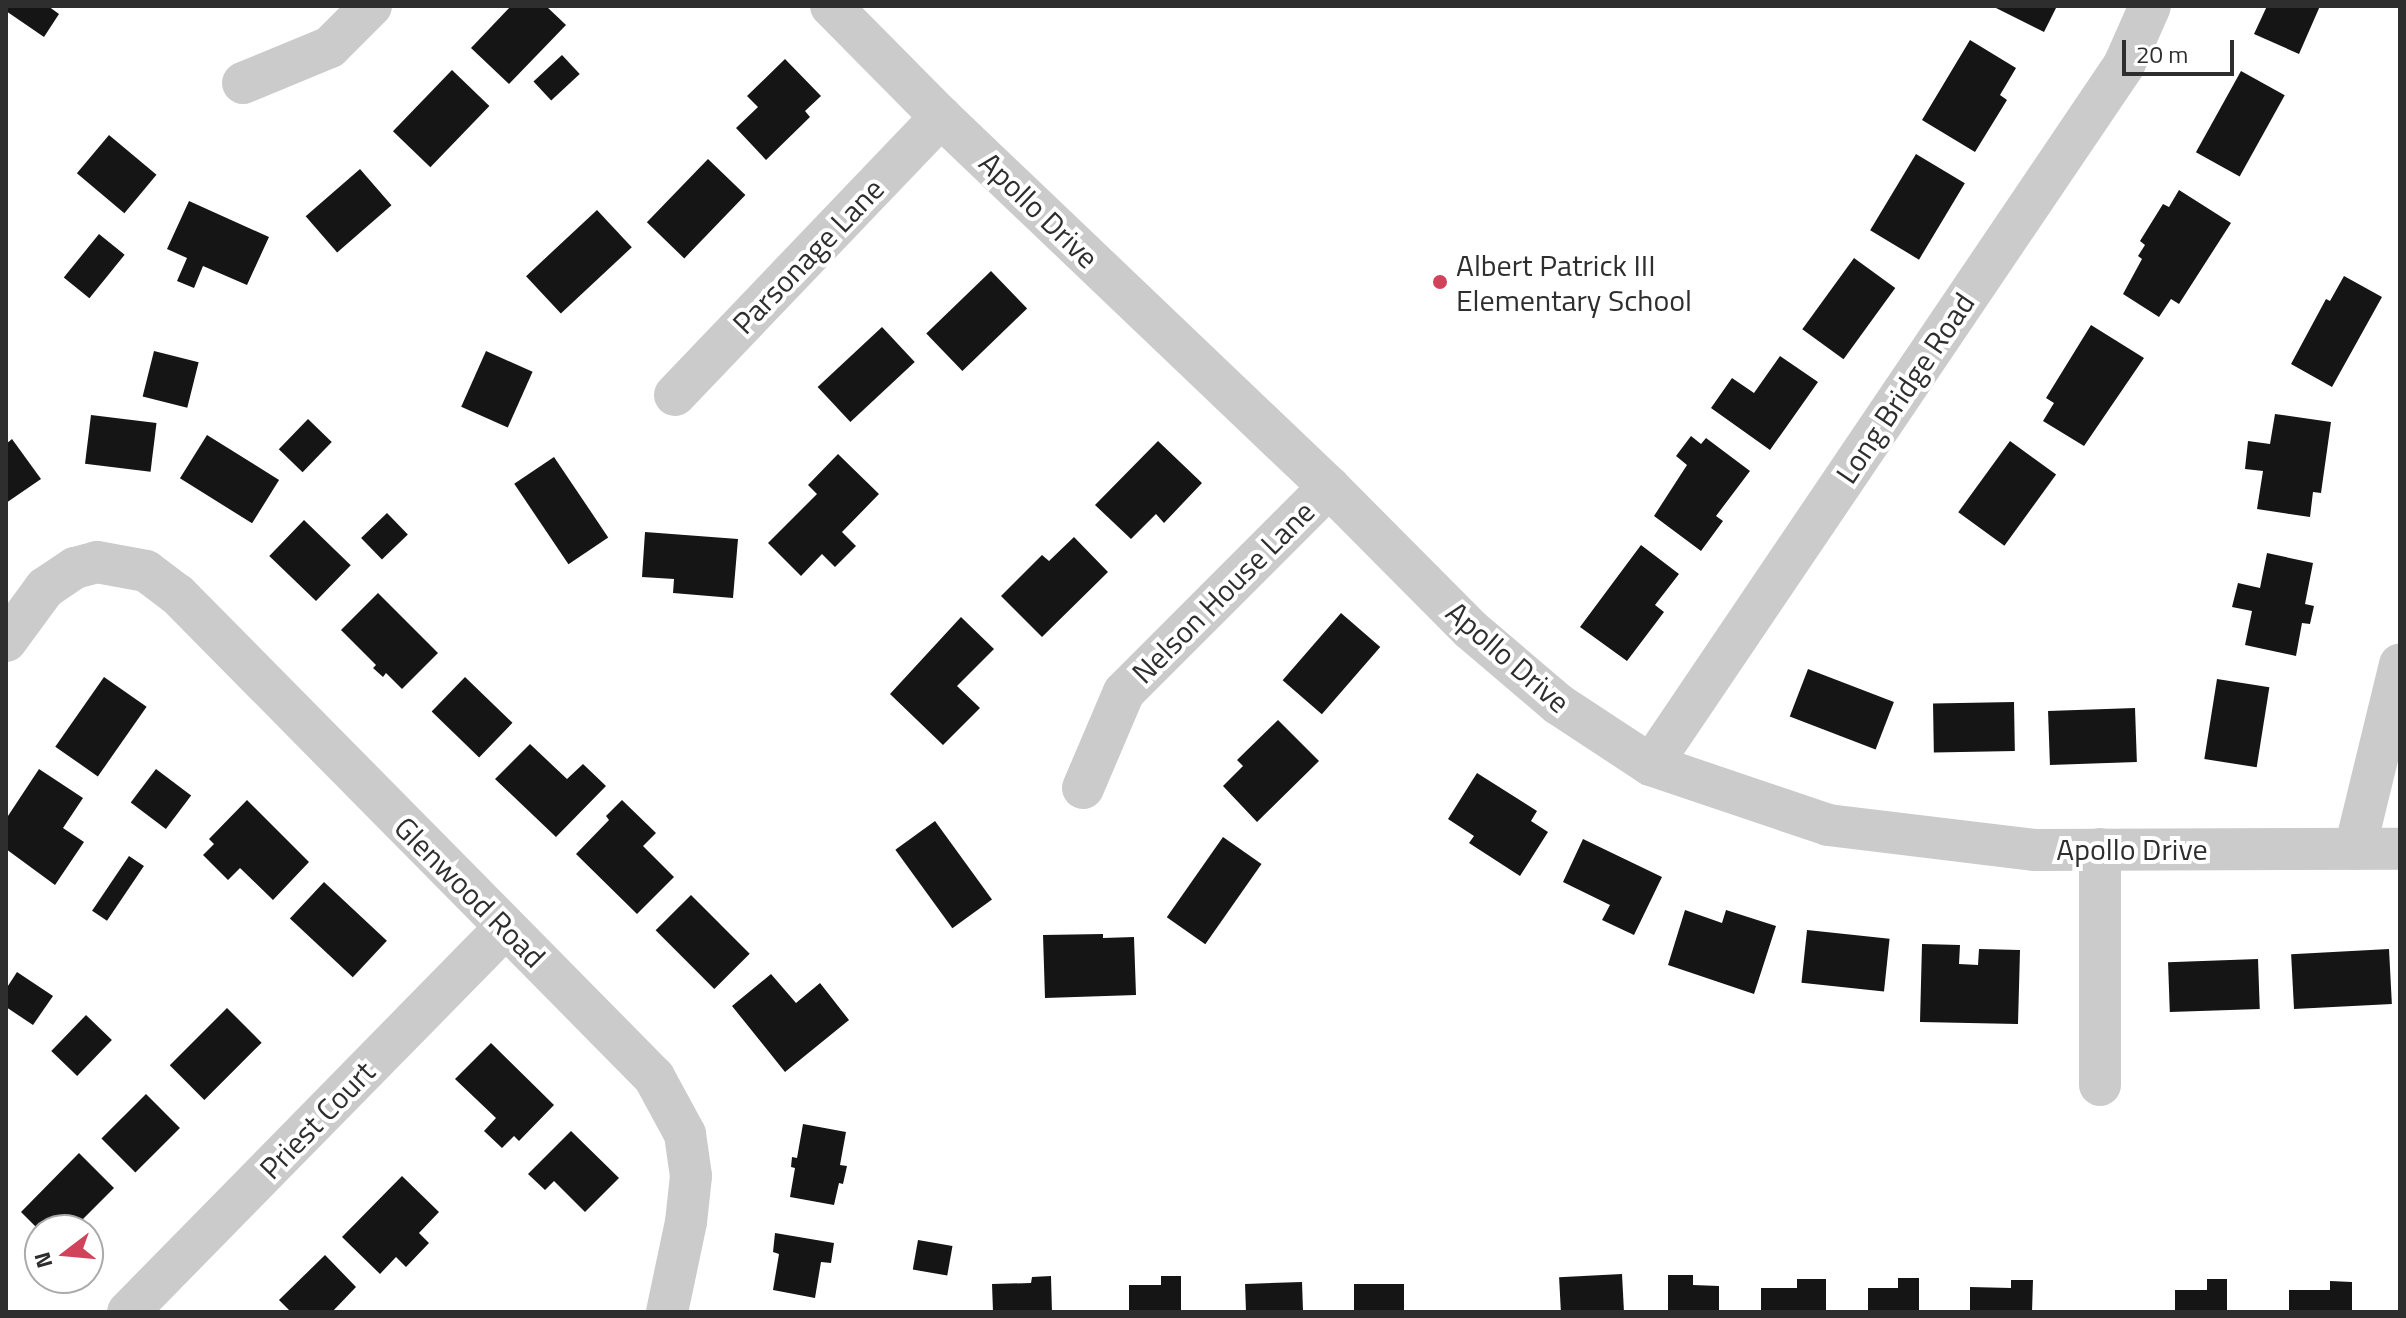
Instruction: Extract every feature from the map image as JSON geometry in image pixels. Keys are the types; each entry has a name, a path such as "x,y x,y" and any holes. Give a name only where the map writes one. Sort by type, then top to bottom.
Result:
{"street":[{"path":"243,83 330,47 371,6"},
{"name":"Apollo Drive","path":"831,6 941,117 1329,487 1470,629 1558,704 1651,765 1828,825 2035,850 2400,849"},
{"name":"Long Bridge Road","path":"1651,765 2124,65 2150,6"},
{"name":"Parsonage Lane","path":"675,395 941,117"},
{"name":"Nelson House Lane","path":"1083,788 1124,692 1329,487"},
{"name":"Glenwood Road","path":"6,641 52,582 75,568 97,562 146,571 177,594 654,1077 685,1134 691,1176 686,1222 667,1312"},
{"path":"2355,849 2400,664"},
{"path":"2100,849 2100,1085"},
{"name":"Priest Court","path":"128,1312 505,928"}],"building":[{"path":"6,6 48,6 59,14 44,37 6,11"},
{"path":"511,6 546,6 566,25 509,84 471,48"},
{"path":"1992,6 2057,6 2044,32"},
{"path":"2267,6 2320,6 2299,54 2254,34"},
{"path":"1970,40 2016,68 2000,95 2007,100 1975,152 1922,120"},
{"path":"562,55 580,74 551,101 533,82"},
{"path":"785,59 821,96 805,111 810,117 766,160 736,128 758,107 747,96"},
{"path":"452,70 489,106 430,167 393,131"},
{"path":"2241,71 2285,95 2240,177 2196,152"},
{"path":"109,135 156,175 124,213 77,173"},
{"path":"1916,154 1965,183 1919,260 1870,230"},
{"path":"708,159 745,195 684,258 647,222"},
{"path":"360,169 391,205 337,252 306,216"},
{"path":"2179,190 2231,223 2179,304 2171,299 2159,317 2123,294 2142,259 2138,256 2145,245 2140,241 2163,204 2169,207"},
{"path":"189,201 269,237 247,285 203,266 194,288 177,281 187,258 167,249"},
{"path":"597,210 632,247 561,313 526,276"},
{"path":"99,234 125,255 89,298 64,278"},
{"path":"1854,258 1895,288 1844,359 1802,329"},
{"path":"991,271 1027,308 962,371 926,334"},
{"path":"2344,276 2382,297 2332,387 2291,364 2326,299 2330,301"},
{"path":"2091,325 2144,358 2084,446 2043,421 2054,403 2046,398"},
{"path":"882,327 915,362 850,422 818,387"},
{"path":"154,351 199,362 187,408 143,397"},
{"path":"486,351 533,372 508,427 461,407"},
{"path":"1780,356 1818,382 1770,450 1711,408 1732,378 1754,393"},
{"path":"2275,414 2331,422 2321,493 2313,492 2310,517 2257,509 2263,471 2245,469 2248,441 2270,444"},
{"path":"91,415 157,423 151,472 85,464"},
{"path":"308,419 332,442 303,472 279,449"},
{"path":"207,435 279,480 252,523 180,478"},
{"path":"1691,436 1701,444 1706,438 1750,471 1716,516 1723,521 1701,551 1654,516 1687,465 1676,456"},
{"path":"12,439 41,479 6,503 6,444"},
{"path":"1158,441 1202,483 1164,523 1156,514 1131,539 1095,505"},
{"path":"2010,441 2056,475 2004,546 1958,512"},
{"path":"838,454 879,494 842,532 856,546 835,567 822,554 801,576 768,543 817,494 808,485"},
{"path":"554,457 608,537 568,564 514,484"},
{"path":"387,513 408,535 382,560 361,538"},
{"path":"304,520 351,565 316,601 269,556"},
{"path":"645,532 738,539 733,598 673,593 674,579 642,577"},
{"path":"1074,537 1108,572 1042,637 1001,596 1042,555 1049,561"},
{"path":"1641,545 1679,574 1655,605 1664,612 1627,661 1580,627"},
{"path":"2267,553 2313,563 2305,604 2314,606 2310,624 2302,623 2296,656 2245,645 2252,611 2232,607 2238,583 2260,588"},
{"path":"378,593 438,653 402,689 386,673 383,677 373,668 376,665 341,630"},
{"path":"1341,613 1380,647 1322,714 1283,680"},
{"path":"961,617 994,649 957,686 980,708 943,745 890,694"},
{"path":"1808,669 1894,702 1876,750 1790,717"},
{"path":"104,677 147,707 98,776 55,747"},
{"path":"465,677 512,723 479,757 432,712"},
{"path":"2217,679 2269,687 2257,767 2204,759"},
{"path":"2014,702 2015,751 1934,752 1933,703"},
{"path":"2135,708 2137,762 2050,765 2048,711"},
{"path":"1278,720 1319,761 1257,822 1223,786 1243,766 1237,760"},
{"path":"530,744 567,779 583,764 606,786 556,837 495,779"},
{"path":"39,769 83,798 63,828 84,842 55,885 6,849 6,819"},
{"path":"156,769 191,795 166,829 131,803"},
{"path":"1477,773 1537,811 1531,821 1548,832 1520,876 1469,843 1474,836 1448,819"},
{"path":"247,800 309,862 273,900 240,868 228,880 203,855 214,844 209,839"},
{"path":"622,800 656,833 643,846 674,877 637,914 576,854 609,820 606,816"},
{"path":"935,821 992,899 952,928 895,850"},
{"path":"1223,837 1262,864 1205,944 1167,917"},
{"path":"1583,839 1662,877 1634,935 1602,920 1610,905 1563,882"},
{"path":"129,856 144,866 107,921 92,911"},
{"path":"324,882 387,941 353,977 290,919"},
{"path":"691,895 750,954 714,989 656,930"},
{"path":"1685,910 1722,923 1726,910 1776,926 1754,994 1668,965"},
{"path":"1807,930 1890,939 1884,991 1801,983"},
{"path":"1103,934 1103,938 1134,937 1136,995 1045,998 1043,935"},
{"path":"1922,944 1960,945 1959,964 1978,965 1979,949 2020,950 2018,1024 1920,1022"},
{"path":"2389,949 2392,1004 2294,1009 2291,954"},
{"path":"2258,959 2260,1009 2170,1012 2168,962"},
{"path":"17,972 53,996 33,1025 6,1007 6,989"},
{"path":"771,974 796,1003 820,983 849,1020 785,1072 732,1006"},
{"path":"227,1008 262,1043 204,1100 170,1065"},
{"path":"86,1015 112,1040 77,1076 51,1051"},
{"path":"491,1043 554,1105 519,1141 514,1136 502,1148 484,1131 496,1118 455,1079"},
{"path":"146,1094 180,1128 135,1172 101,1139"},
{"path":"803,1124 846,1132 840,1165 847,1166 834,1205 790,1197 795,1168 791,1167 792,1157 797,1158"},
{"path":"571,1131 619,1178 585,1212 554,1181 545,1190 528,1174"},
{"path":"79,1153 114,1188 88,1214 24,1215 21,1212"},
{"path":"402,1176 439,1212 419,1233 429,1243 406,1267 396,1257 380,1274 342,1237"},
{"path":"775,1233 834,1243 831,1263 821,1262 815,1298 773,1290 779,1254 773,1252"},
{"path":"918,1240 952,1246 947,1276 913,1270"},
{"path":"325,1255 356,1287 332,1312 291,1312 279,1300"},
{"path":"1622,1274 1624,1312 1561,1312 1559,1277"},
{"path":"1668,1275 1693,1275 1693,1285 1719,1286 1719,1312 1668,1312"},
{"path":"1051,1276 1052,1312 993,1312 992,1284 1031,1283 1032,1277"},
{"path":"1161,1276 1181,1276 1181,1312 1129,1312 1129,1285 1161,1285"},
{"path":"1898,1278 1919,1278 1919,1312 1868,1312 1868,1288 1898,1288"},
{"path":"1797,1279 1826,1279 1826,1312 1761,1312 1761,1288 1797,1288"},
{"path":"2207,1279 2227,1279 2227,1312 2175,1312 2175,1290 2207,1290"},
{"path":"2011,1280 2033,1280 2032,1312 1970,1312 1970,1287 2011,1288"},
{"path":"2330,1281 2352,1282 2352,1312 2289,1312 2289,1290 2330,1290"},
{"path":"1302,1282 1303,1312 1246,1312 1245,1284"},
{"path":"1354,1284 1404,1284 1404,1312 1354,1312"}],"place":[{"name":"Albert Patrick III Elementary School","path":"1440,282"}]}
